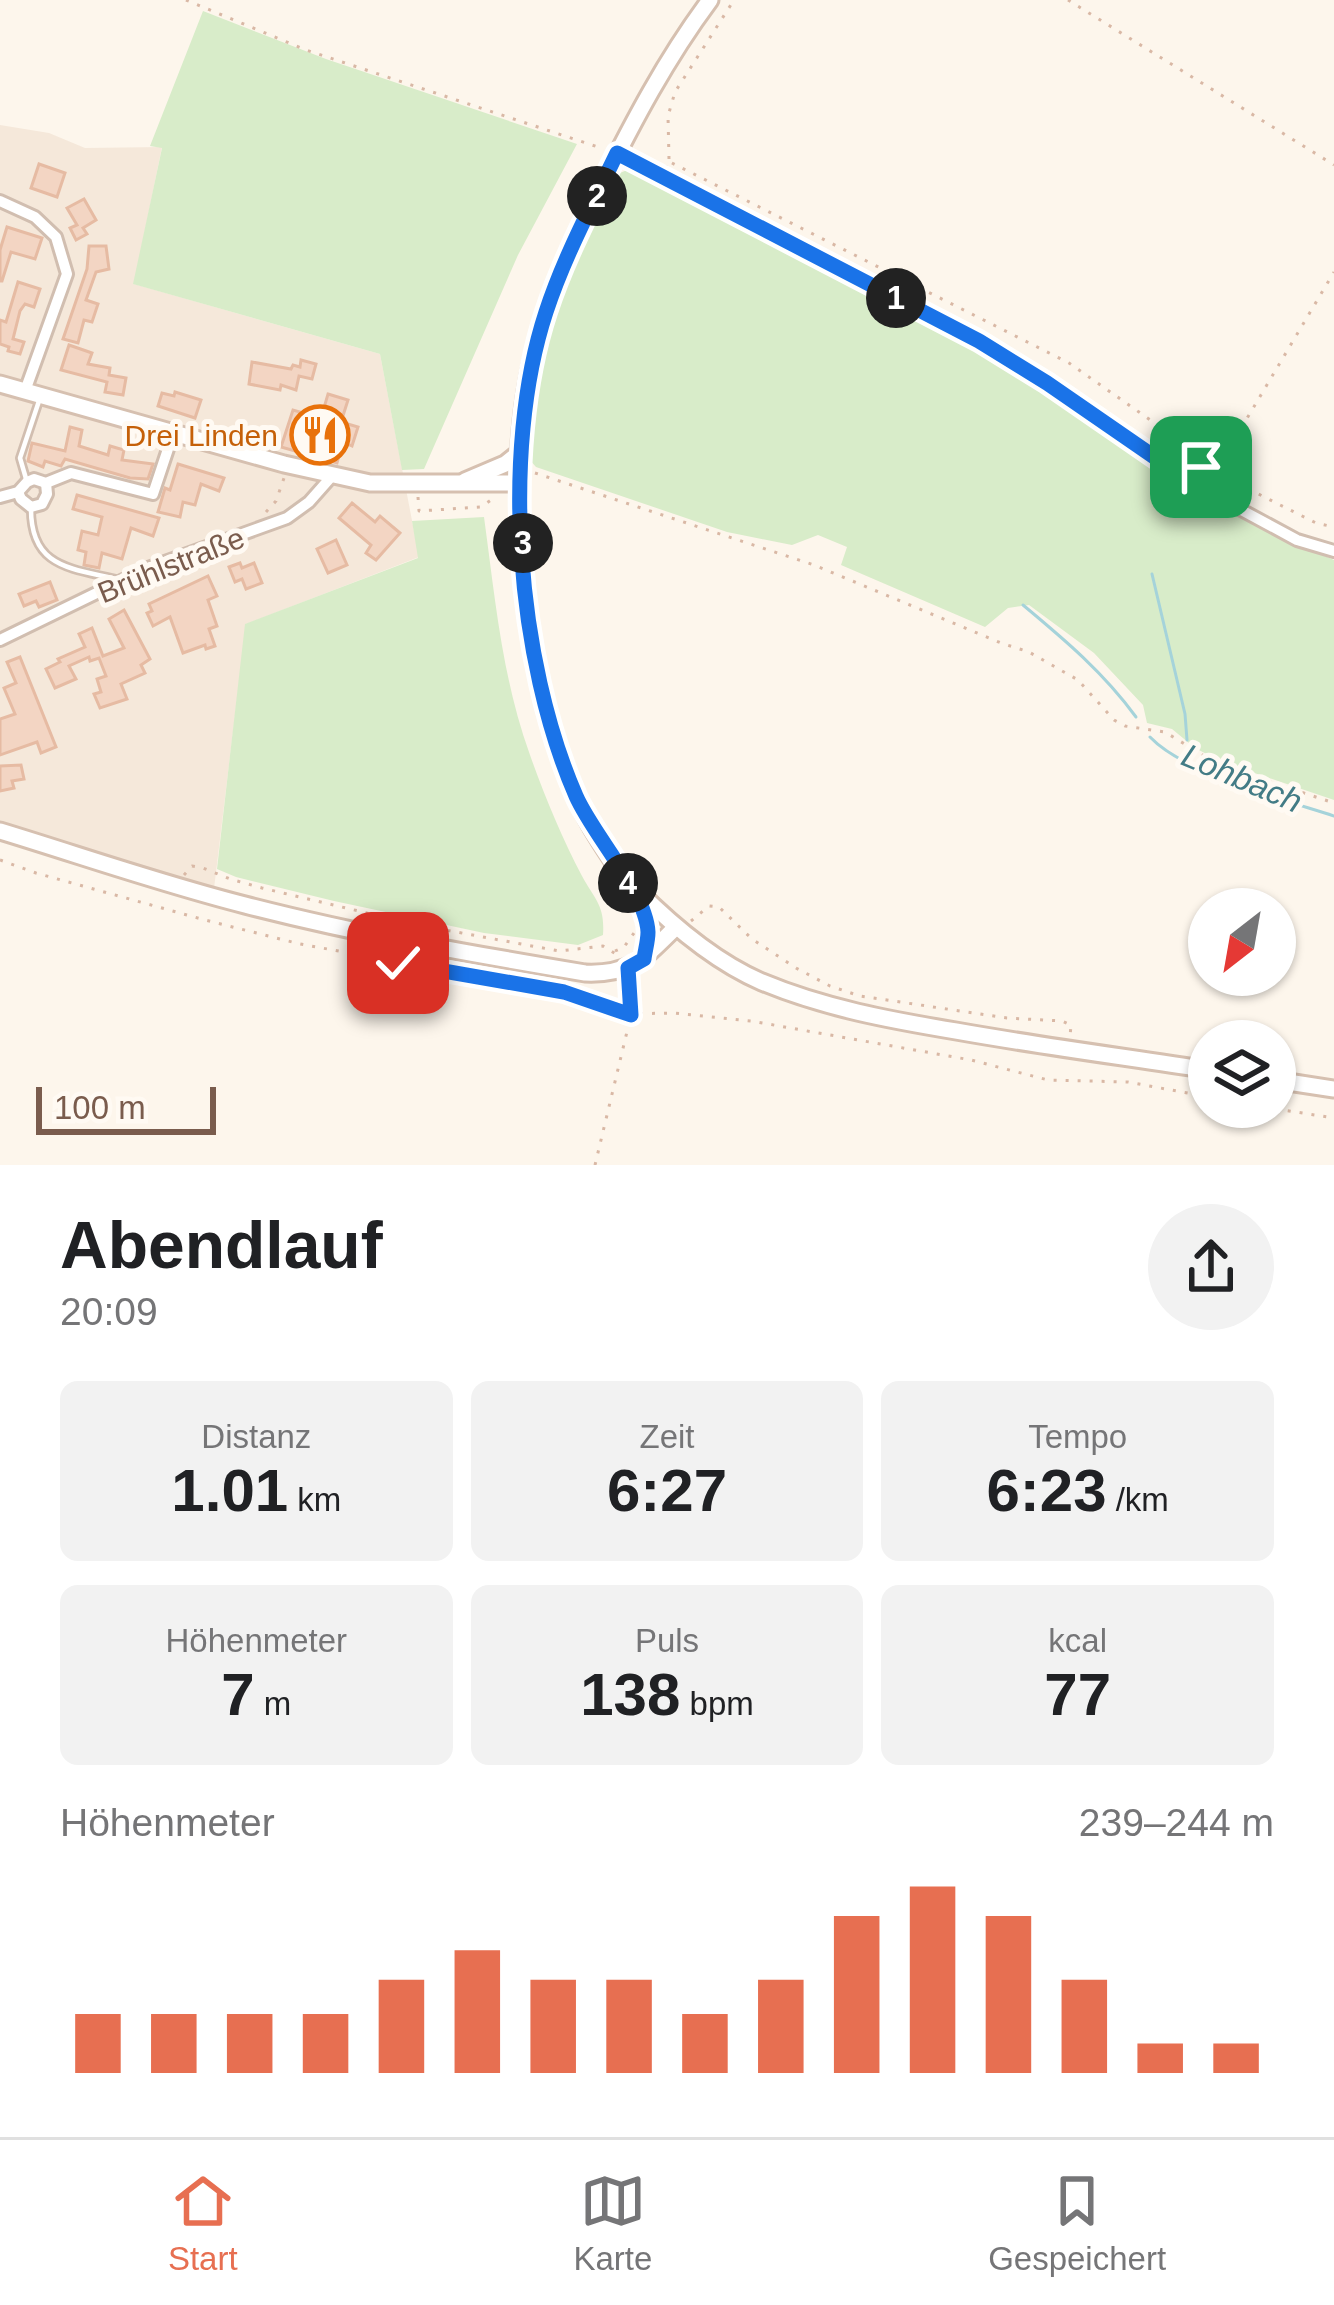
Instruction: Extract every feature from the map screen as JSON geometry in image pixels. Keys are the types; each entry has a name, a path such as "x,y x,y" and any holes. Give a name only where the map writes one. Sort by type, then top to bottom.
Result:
{"main road":[{"path":"644,959 648,933 643,912 576,797 539,679 526,606 520,452 531,366 546,310 648,93 710,0"},
{"path":"0,384 284,464 370,483 519,478"},
{"path":"460,483 505,464 520,452"},
{"path":"0,830 250,907 401,942 585,973 609,974 628,968 679,929"},
{"path":"627,880 717,958 759,981 822,1004 881,1018 1188,1067"},
{"path":"1296,1083 1334,1089"}],"street":[{"path":"617,153 979,341 1195,485 1297,540 1334,551"},
{"path":"0,201 35,217 56,237 67,274 33,393"},
{"path":"0,497 34,479 46,483 71,473 153,494 174,431"},
{"name":"Brühlstraße","path":"0,640 122,580 287,518 332,476"},
{"path":"22,487 20,499 32,507 42,504 46,483"}],"lane":[{"path":"22,487 20,458 33,393"},
{"path":"32,507 31,526 47,559 122,580"}],"path":[{"path":"186,0 306,50 617,153"},
{"path":"661,175 671,152 668,116 675,92 734,0"},
{"path":"1068,0 1334,165"},
{"path":"668,161 1069,363 1178,443 1210,458 1230,447 1334,272"},
{"path":"1178,443 1173,451 1316,523 1334,527"},
{"path":"264,514 276,501 284,464"},
{"path":"519,478 534,472 814,565 1029,652 1078,680 1125,726 1165,732 1219,766 1334,803"},
{"path":"416,483 419,511 481,507 498,496"},
{"path":"0,860 300,944 564,992 631,1015 674,1013 751,1021 948,1055 1059,1082 1128,1082 1188,1093"},
{"path":"177,886 192,866 413,924 559,951 603,946 614,952"},
{"path":"679,929 710,906 719,908 796,968 860,996 1071,1024 1059,1082"},
{"path":"595,1165 631,1015 628,968"},
{"path":"1296,1112 1334,1118"}],"shaded area":[{"path":"0,125 49,133 85,148 162,147 134,284 380,354 419,557 246,624 213,897 0,831"}],"green space":[{"path":"203,11 326,59 577,144 518,255 424,469 402,470 380,354 133,284 162,148 150,146"},
{"path":"627,170 642,173 984,349 1182,482 1255,525 1334,560 1334,800 1222,762 1172,729 1147,723 1143,705 1094,653 1029,605 1008,608 985,627 841,565 847,547 818,535 792,545 727,532 536,467 529,459 531,420 555,313 613,176"},
{"path":"484,517 501,637 520,726 554,816 601,909 603,935 578,945 484,933 334,901 217,869 245,624 418,558 412,521"}],"building":[{"path":"39,164 65,173 57,197 31,188"},
{"path":"84,199 96,220 76,240 70,228 77,225 67,208"},
{"path":"7,227 42,238 35,259 11,252 0,281 0,250"},
{"path":"89,246 106,246 109,269 96,272 86,300 98,304 92,322 84,320 78,343 63,339 87,269"},
{"path":"18,282 40,289 34,307 25,304 20,311 13,339 24,342 20,354 0,344 0,320 6,322"},
{"path":"69,345 92,353 88,364 110,368 109,375 126,378 123,395 105,392 107,382 61,370"},
{"path":"301,360 316,364 312,379 299,376 296,390 249,384 252,362 291,369 300,367"},
{"path":"175,392 201,400 195,418 158,406 162,393 174,396"},
{"name":"Drei Linden","path":"328,394 348,400 341,422 358,427 352,446 343,442 337,463 281,447 293,410 321,418"},
{"path":"70,427 82,430 79,446 108,455 110,446 124,450 122,460 153,464 148,479 65,459 61,466 45,461 43,467 28,461 32,443 65,451"},
{"path":"178,464 224,478 219,491 201,484 195,505 183,502 180,517 158,512"},
{"path":"77,495 159,518 153,536 131,528 122,559 102,553 99,568 84,565 86,552 78,550 82,531 98,535 102,517 73,509"},
{"path":"352,503 375,522 380,516 400,533 376,560 366,553 371,545 339,518"},
{"path":"336,540 347,565 328,573 317,549"},
{"path":"240,563 242,568 254,563 262,583 246,589 242,579 235,582 229,567"},
{"path":"208,576 217,596 208,600 217,626 209,629 215,646 183,653 170,617 153,626 149,604"},
{"path":"50,582 57,600 39,607 36,601 24,606 19,594"},
{"path":"124,610 150,659 141,665 145,673 121,684 127,699 100,708 94,694 101,692 97,679 106,676 99,658 69,666 76,679 55,688 46,669 85,647 79,634 92,628 103,656 124,648 109,619"},
{"path":"20,657 56,747 41,753 37,742 0,755 0,719 15,714 4,688 16,683 7,662"},
{"path":"21,765 24,779 0,791 0,766"}],"waterway":[{"path":"1152,574 1187,740"},
{"name":"Lohbach","path":"1023,605 1097,671 1136,717"},
{"name":"Lohbach","path":"1150,737 1211,774 1334,816"}],"place":[{"name":"Drei Linden","path":"320,435"}],"route":[{"path":"398,963 564,992 631,1015 628,968 644,959 648,933 627,880 576,797 557,743 526,606 519,483 522,423 546,310 617,153 979,341 1163,463 1173,451 1201,467"}]}
